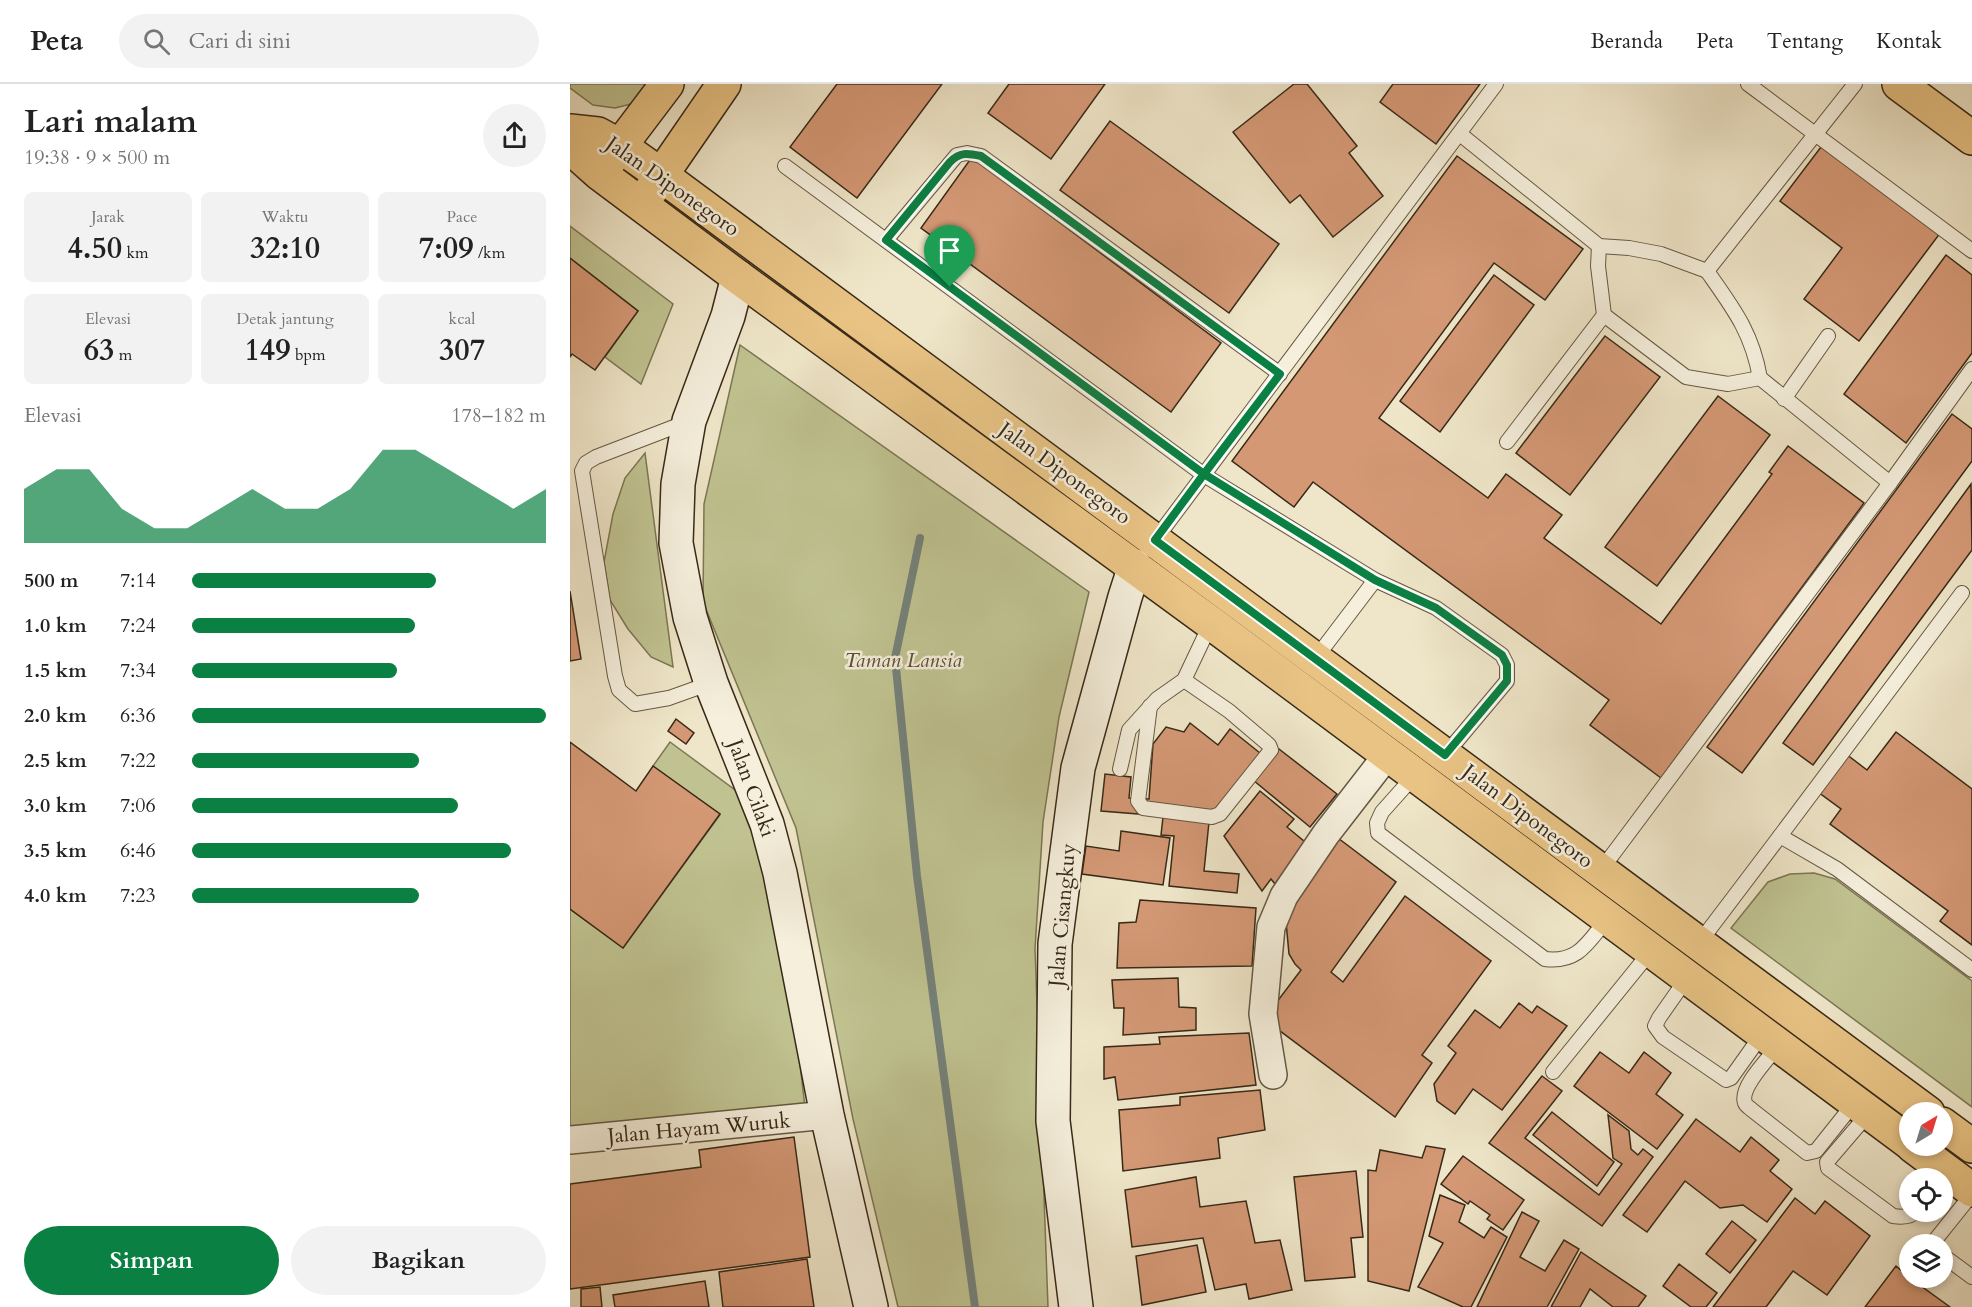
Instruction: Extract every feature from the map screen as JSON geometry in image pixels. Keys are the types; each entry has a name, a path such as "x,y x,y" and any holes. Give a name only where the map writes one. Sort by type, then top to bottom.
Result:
{"main road":[{"path":"599,173 666,84"},
{"path":"641,204 724,84"},
{"path":"1899,84 1966,129"},
{"name":"Jalan Diponegoro","path":"570,131 598,134 620,146 661,175 1913,1102"},
{"name":"Jalan Diponegoro","path":"570,144 599,173 738,277 1211,622 1899,1135"},
{"path":"1953,1132 1972,1146"},
{"path":"1926,1156 1958,1184"}],"street":[{"name":"Jalan Cilaki","path":"738,277 728,316 689,421 678,484 676,543 690,617 711,683 770,834 780,873 827,1115 871,1307"},
{"name":"Jalan Cisangkuy","path":"1076,1307 1053,1121 1055,944 1078,768 1135,566"},
{"path":"1274,1075 1263,1014 1271,927 1284,896 1326,834 1388,754"},
{"name":"Jalan Hayam Wuruk","path":"570,1140 827,1115"}],"lane":[{"path":"1155,540 1496,84"},
{"path":"1748,84 1972,251"},
{"path":"1707,270 1855,84"},
{"path":"1460,134 1599,246 1629,248 1661,254 1707,270 1748,334 1756,354 1760,378 1890,483"},
{"path":"886,240 957,155 967,153 981,156 1280,374"},
{"path":"785,166 1204,474 1375,580 1436,608 1502,655 1507,665 1507,681 1445,755"},
{"path":"1507,442 1604,315 1598,266 1599,246"},
{"path":"1604,315 1686,377 1728,384 1760,378"},
{"path":"1784,399 1828,336"},
{"path":"1601,870 1890,483 1972,369"},
{"path":"689,421 596,457 586,463 582,471 619,690 635,704 669,698 711,683"},
{"path":"1316,659 1375,580"},
{"path":"1699,943 1962,593"},
{"path":"1120,769 1130,730 1157,699 1184,680 1211,622"},
{"path":"1150,706 1139,805 1143,808 1212,817 1220,814 1271,750 1269,745 1229,711 1184,680"},
{"path":"1416,775 1382,812 1377,823 1378,833 1545,959 1557,960 1574,956 1608,918"},
{"path":"1780,836 1837,869 1972,970"},
{"path":"1553,1072 1651,951"},
{"path":"1687,978 1655,1026 1663,1037 1726,1080 1731,1078 1771,1039"},
{"path":"1771,1039 1744,1094 1745,1103 1807,1153 1816,1151 1862,1107"},
{"path":"1862,1107 1827,1162 1828,1168 1893,1216 1899,1217"},
{"path":"1938,1234 1958,1184"},
{"path":"1953,1263 1972,1277"}],"green space":[{"path":"570,84 654,84 635,103 615,108 593,105 570,88"},
{"path":"570,226 673,304 641,384 605,357 638,311 570,258"},
{"name":"Taman Lansia","path":"740,345 1089,592 1059,717 1043,822 1035,949 1048,1307 898,1307 853,1119 796,828 703,602 704,504"},
{"path":"645,453 673,667 651,657 628,629 610,600 604,562 613,514 625,478"},
{"path":"670,742 746,798 790,980 805,1107 570,1130 570,909 623,948 720,815 653,766"},
{"path":"1814,873 1835,879 1972,981 1972,1107 1731,928 1768,882 1790,874"}],"building":[{"path":"837,84 942,84 857,198 790,147"},
{"path":"1009,84 1105,84 1051,159 988,113"},
{"path":"1294,84 1307,84 1357,146 1349,153 1383,196 1333,237 1300,195 1290,203 1233,132"},
{"path":"1393,84 1480,84 1436,144 1380,102"},
{"path":"1110,121 1279,244 1229,313 1060,190"},
{"path":"1824,143 1941,232 1859,341 1804,299 1842,248 1780,201"},
{"path":"1457,156 1583,249 1545,300 1494,263 1379,418 1488,498 1506,474 1562,515 1544,538 1661,624 1772,474 1769,472 1788,446 1864,503 1661,778 1590,725 1609,700 1313,482 1294,507 1232,461"},
{"path":"972,157 1221,343 1171,412 921,228"},
{"path":"1946,255 1972,275 1972,353 1906,443 1844,394"},
{"path":"570,258 638,311 595,370 572,354 570,357"},
{"path":"1494,275 1534,305 1440,432 1400,401"},
{"path":"1605,336 1660,377 1570,495 1516,453"},
{"path":"1718,396 1770,435 1657,586 1605,547"},
{"path":"1952,414 1972,429 1972,461 1742,773 1707,747"},
{"path":"1971,484 1972,550 1813,765 1783,743"},
{"path":"570,591 581,659 570,661"},
{"path":"676,719 694,733 686,744 668,731"},
{"path":"1190,723 1218,745 1230,729 1265,757 1213,820 1101,811 1105,774 1131,777 1129,798 1149,799 1153,744 1166,727 1184,732"},
{"path":"1896,732 1972,789 1972,945 1940,921 1948,911 1830,824 1841,809 1818,792 1846,754 1867,770"},
{"path":"570,742 636,791 653,766 720,814 623,948 570,909"},
{"path":"1279,749 1337,794 1310,827 1253,780"},
{"path":"1260,791 1294,819 1287,827 1305,842 1275,884 1271,879 1262,891 1224,836"},
{"path":"1163,817 1209,822 1204,871 1239,874 1237,893 1169,886 1174,836 1161,835"},
{"path":"1121,831 1170,838 1163,885 1082,874 1086,846 1119,851"},
{"path":"1334,835 1396,882 1331,972 1343,982 1405,896 1491,961 1422,1055 1432,1063 1395,1117 1264,1019 1301,970 1289,954 1286,922 1307,871"},
{"path":"1140,900 1256,908 1252,966 1117,968 1119,923 1136,922"},
{"path":"1178,978 1179,1007 1196,1008 1196,1030 1123,1035 1124,1008 1114,1008 1112,980"},
{"path":"1519,1003 1532,1013 1537,1006 1567,1026 1502,1110 1473,1089 1455,1114 1437,1101 1434,1084 1456,1053 1448,1046 1475,1010 1500,1028"},
{"path":"1249,1033 1256,1085 1118,1100 1115,1077 1104,1079 1104,1047 1160,1044 1159,1037"},
{"path":"1600,1052 1629,1073 1644,1052 1671,1073 1656,1094 1683,1115 1657,1149 1574,1086"},
{"path":"1542,1076 1562,1091 1525,1138 1599,1195 1622,1164 1613,1158 1608,1115 1629,1131 1631,1149 1638,1155 1643,1149 1653,1157 1602,1226 1489,1143"},
{"path":"1260,1090 1265,1130 1218,1138 1220,1158 1123,1171 1119,1110 1180,1105 1180,1097"},
{"path":"1552,1112 1614,1162 1597,1186 1533,1135"},
{"path":"1696,1119 1740,1152 1751,1137 1779,1160 1770,1171 1792,1189 1767,1222 1743,1205 1720,1208 1685,1181 1647,1232 1623,1215"},
{"path":"794,1137 810,1257 570,1289 570,1184 701,1167 699,1150"},
{"path":"1426,1146 1445,1149 1409,1291 1368,1281 1368,1170 1376,1171 1380,1150 1422,1158"},
{"path":"1463,1156 1524,1200 1503,1230 1487,1219 1490,1215 1470,1201 1468,1204 1441,1184"},
{"path":"1356,1171 1363,1237 1351,1238 1355,1277 1305,1281 1294,1177"},
{"path":"1196,1177 1200,1207 1246,1201 1255,1243 1280,1240 1292,1290 1249,1299 1246,1284 1215,1290 1203,1238 1132,1247 1125,1190"},
{"path":"1440,1195 1465,1205 1459,1222 1484,1238 1491,1227 1507,1237 1471,1307 1463,1307 1418,1287 1443,1243 1429,1236"},
{"path":"1795,1198 1815,1214 1825,1201 1870,1236 1827,1295 1793,1271 1766,1307 1713,1307"},
{"path":"1522,1212 1539,1221 1520,1257 1545,1271 1564,1240 1579,1249 1547,1307 1477,1307"},
{"path":"1732,1221 1756,1240 1730,1273 1706,1254"},
{"path":"1197,1245 1206,1292 1142,1305 1136,1256"},
{"path":"1581,1252 1646,1296 1638,1307 1613,1307 1590,1289 1580,1307 1551,1307"},
{"path":"807,1259 814,1307 723,1307 719,1272"},
{"path":"1679,1264 1717,1293 1706,1307 1691,1307 1663,1286"},
{"path":"1896,1266 1899,1269 1899,1288 1924,1288 1950,1307 1865,1307"},
{"path":"705,1281 709,1307 615,1307 613,1295"},
{"path":"600,1287 602,1307 581,1307 581,1289"}],"waterway":[{"path":"920,538 895,658 917,876 975,1307"}],"route":[{"path":"950,287 886,240 950,162 957,155 967,153 981,156 1280,374 1204,474 1375,580 1436,608 1502,655 1507,665 1507,681 1445,755 1155,540 1204,474 950,287"}]}
